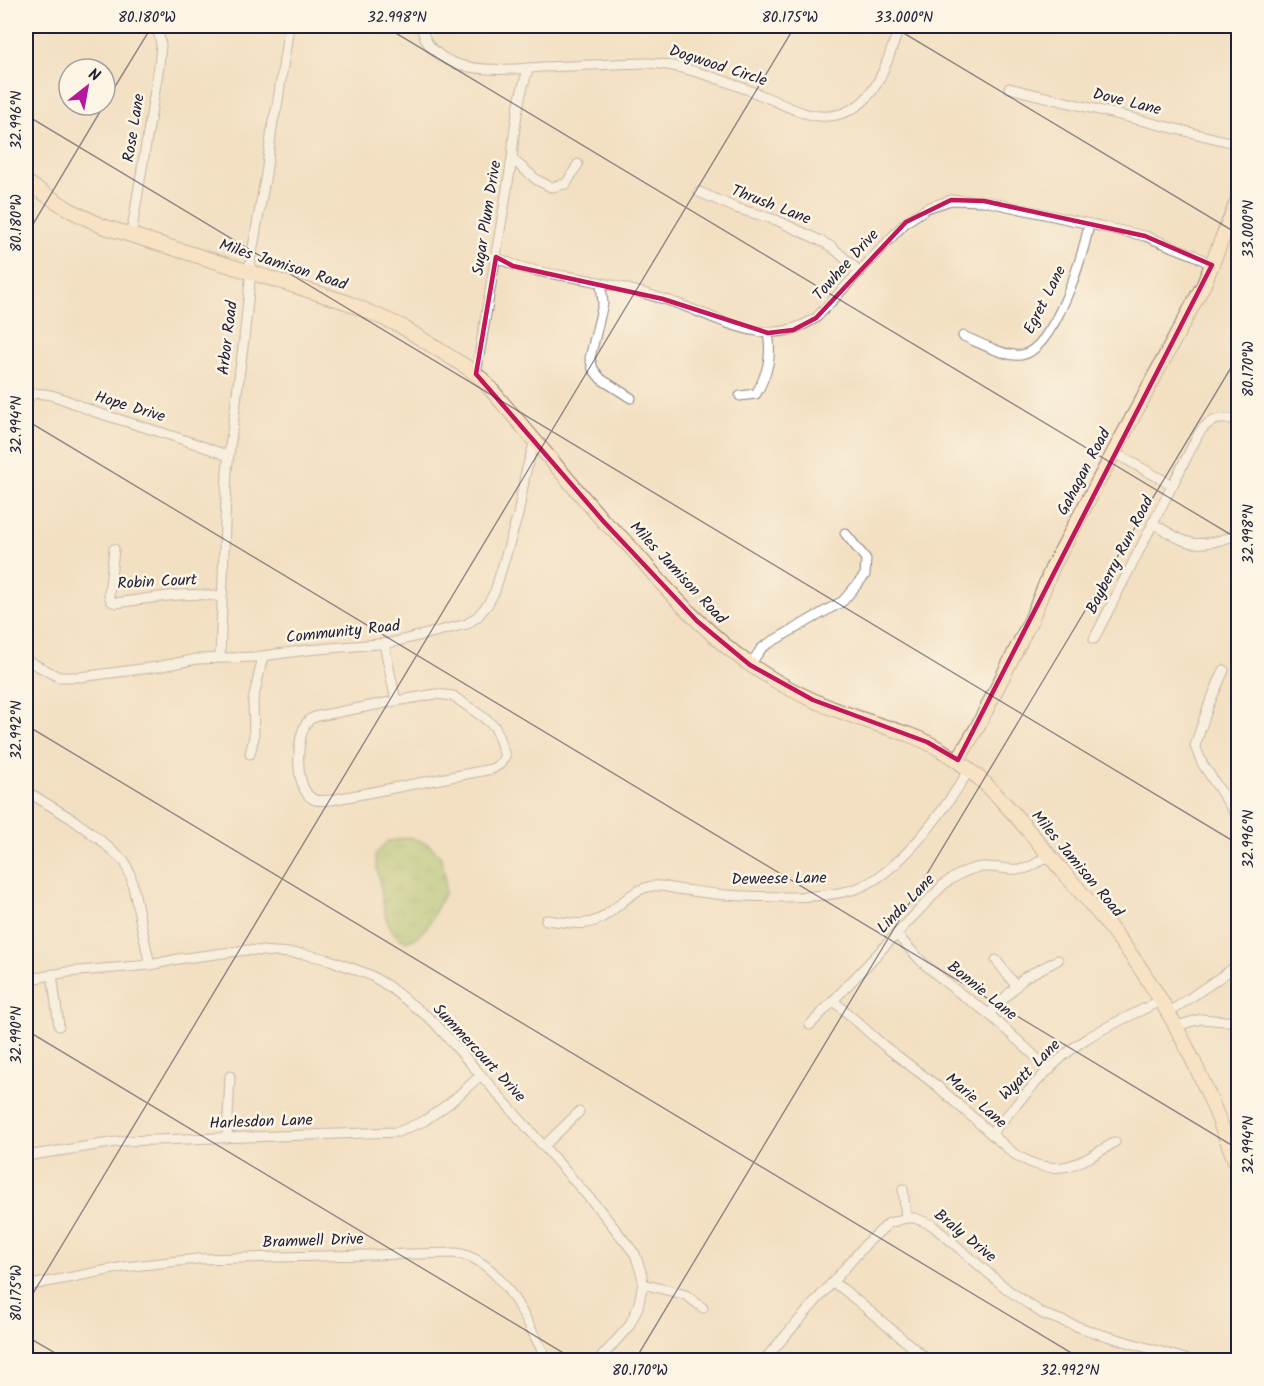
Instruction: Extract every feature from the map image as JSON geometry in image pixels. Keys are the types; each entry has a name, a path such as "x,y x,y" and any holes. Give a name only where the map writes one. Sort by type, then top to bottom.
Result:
{"main road":[{"name":"Miles Jamison Road","path":"26,182 87,220 337,299 374,313 418,336 483,380 604,522 620,535 697,621 724,645 771,679 813,700 919,739 970,769 987,784 1126,948 1161,1000 1201,1078 1239,1169"},
{"name":"Gahagan Road","path":"958,760 978,726 1031,620 1053,566 1212,265 1239,199"}],"street":[{"name":"Rose Lane","path":"131,235 159,66 161,45 157,26"},
{"name":"Arbor Road","path":"220,657 228,456 244,339 250,272 289,26"},
{"name":"Dogwood Circle","path":"422,26 425,40 440,56 471,67 529,68 664,63 759,94 805,113 828,116 850,110 868,96 884,67 900,26"},
{"name":"Sugar Plum Drive","path":"476,374 520,102 529,68"},
{"name":"Dove Lane","path":"1009,88 1239,144"},
{"path":"512,159 537,180 551,188 566,184 578,164"},
{"name":"Thrush Lane","path":"699,192 736,208 776,220 819,240 832,247 860,272"},
{"name":"Towhee Drive","path":"496,257 513,266 601,283 663,299 742,327 768,333 793,330 816,318 906,222 927,208 951,200 984,201 1145,236 1164,242 1212,265"},
{"name":"Egret Lane","path":"963,336 1011,355 1024,355 1036,349 1045,337 1071,287 1089,224"},
{"path":"601,283 603,303 590,358 595,374 608,385 631,398"},
{"path":"740,396 756,394 765,379 769,369 771,347 768,333"},
{"name":"Hope Drive","path":"26,402 32,394 48,395 228,456"},
{"name":"Bayberry Run Road","path":"1094,639 1199,433 1207,424 1218,418 1239,420"},
{"name":"Community Road","path":"26,660 59,677 80,677 220,657 246,658 384,644 407,640 473,621 488,604 513,534 535,440"},
{"name":"Bayberry Run Road","path":"1113,452 1172,485"},
{"path":"1152,523 1191,544 1199,545 1231,537"},
{"path":"750,665 761,649 843,601 861,581 865,575 866,559 845,533"},
{"name":"Robin Court","path":"114,549 109,595 111,601 116,603 210,594 221,597"},
{"path":"384,644 396,701"},
{"path":"250,754 254,737 252,701 264,656"},
{"path":"1224,670 1195,746 1202,763 1239,818"},
{"path":"436,694 453,696 495,727 505,756 492,770 331,800 311,799 304,792 298,767 302,734 309,720 318,716 396,701 436,694"},
{"name":"Deweese Lane","path":"546,920 589,923 639,891 655,886 711,894 761,897 833,894 857,889 879,877 908,851 953,797 970,769"},
{"path":"26,791 72,819 125,862 131,877 150,965"},
{"name":"Linda Lane","path":"810,1025 944,884 959,874 984,867 1025,869 1038,864 1048,854"},
{"name":"Bonnie Lane","path":"896,934 950,986 988,1014 1050,1070"},
{"name":"Summercourt Drive","path":"26,980 52,974 150,965 247,950 304,954 330,960 369,975 388,986 433,1021 544,1146 631,1248 640,1265 643,1284"},
{"path":"996,960 1016,986"},
{"path":"988,1014 1029,975 1058,960"},
{"path":"1168,1013 1239,965"},
{"path":"52,974 59,1026"},
{"name":"Wyatt Lane","path":"991,1134 1068,1052 1087,1038 1161,1000"},
{"name":"Marie Lane","path":"834,1001 883,1045 936,1086 1013,1154 1026,1162 1050,1168 1065,1167 1080,1163 1114,1143"},
{"path":"1176,1026 1201,1019 1239,1022"},
{"name":"Harlesdon Lane","path":"26,1156 123,1141 398,1132 424,1121 451,1102 481,1075"},
{"path":"227,1138 230,1076"},
{"path":"544,1146 579,1112"},
{"path":"903,1189 906,1218"},
{"name":"Braly Drive","path":"764,1360 882,1228 898,1220 915,1218 932,1225 1008,1290 1043,1314 1093,1332 1188,1360"},
{"name":"Bramwell Drive","path":"26,1286 124,1268 197,1259 457,1253 471,1256 496,1274 514,1300 547,1360"},
{"path":"833,1282 928,1360"},
{"path":"599,1360 629,1326 638,1307 643,1284 686,1295 703,1308"}],"highlighted area":[{"path":"951,200 984,201 1145,236 1212,265 958,760 927,742 813,700 750,665 697,621 604,522 476,374 496,257 513,266 663,299 768,333 793,330 816,318 906,222"}],"green space":[{"path":"409,837 428,844 440,855 445,875 445,892 427,927 417,937 407,942 394,933 387,920 375,855 387,842"}]}
